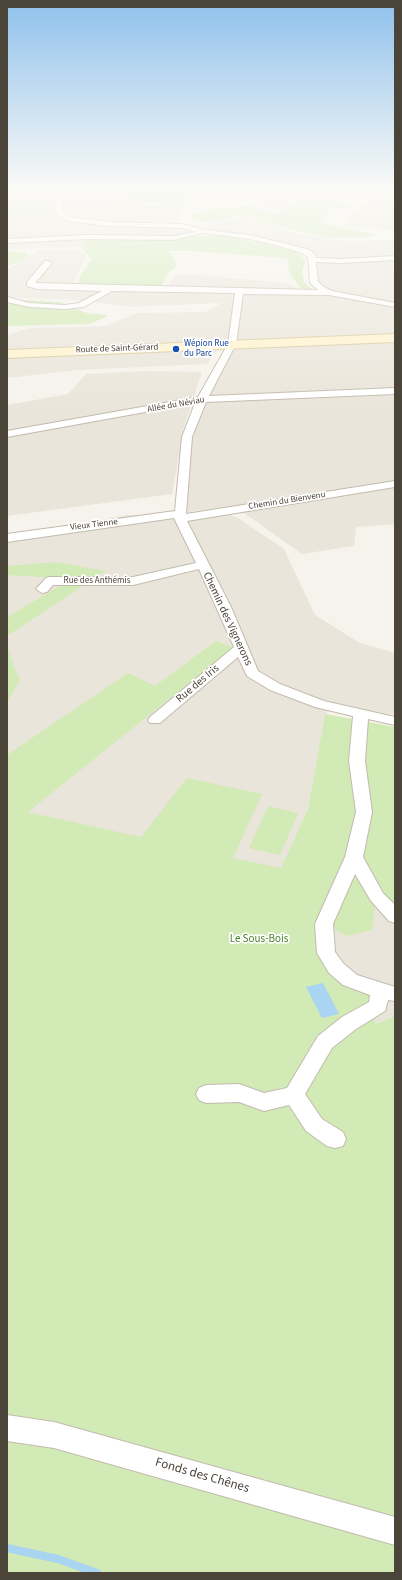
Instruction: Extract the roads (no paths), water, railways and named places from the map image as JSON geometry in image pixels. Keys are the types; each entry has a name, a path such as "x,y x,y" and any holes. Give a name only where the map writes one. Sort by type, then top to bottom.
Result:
{"main road":[{"name":"Route de Saint-Gérard","path":"7,354 395,338"}],"street":[{"path":"47,264 30,284 37,288 239,293 330,293 395,305"},
{"path":"314,264 314,283 330,293"},
{"path":"7,299 29,305 70,306 81,305 102,293 113,290"},
{"path":"180,517 187,437 202,399 232,344 239,293"},
{"name":"Allée du Néviau","path":"7,434 202,399 395,391"},
{"name":"Chemin du Bienvenu","path":"180,517 395,484"},
{"name":"Vieux Tienne","path":"7,538 180,517"},
{"name":"Chemin des Vignerons","path":"180,517 202,565 224,607 240,649 252,673 275,687 320,704 395,721"},
{"name":"Rue des Anthémis","path":"42,589 50,581 133,581 202,565"},
{"name":"Rue des Iris","path":"155,720 240,649"},
{"path":"206,1094 238,1093 264,1102 294,1095 325,1042 349,1023 378,1006 388,993 350,980 336,968 326,953 324,924 354,857 364,812 357,761 361,714"},
{"path":"354,857 377,897 395,916"},
{"path":"294,1095 314,1125 335,1139"},
{"name":"Fonds des Chênes","path":"7,1428 54,1435 395,1531"}],"water":[{"path":"323,983 339,1014 322,1018 306,987"}],"waterway":[{"path":"7,1548 58,1559 97,1573"}],"place":[{"name":"Wépion Rue du Parc","path":"176,349"}],"park label":[{"name":"Le Sous-Bois","path":"259,940"}]}
